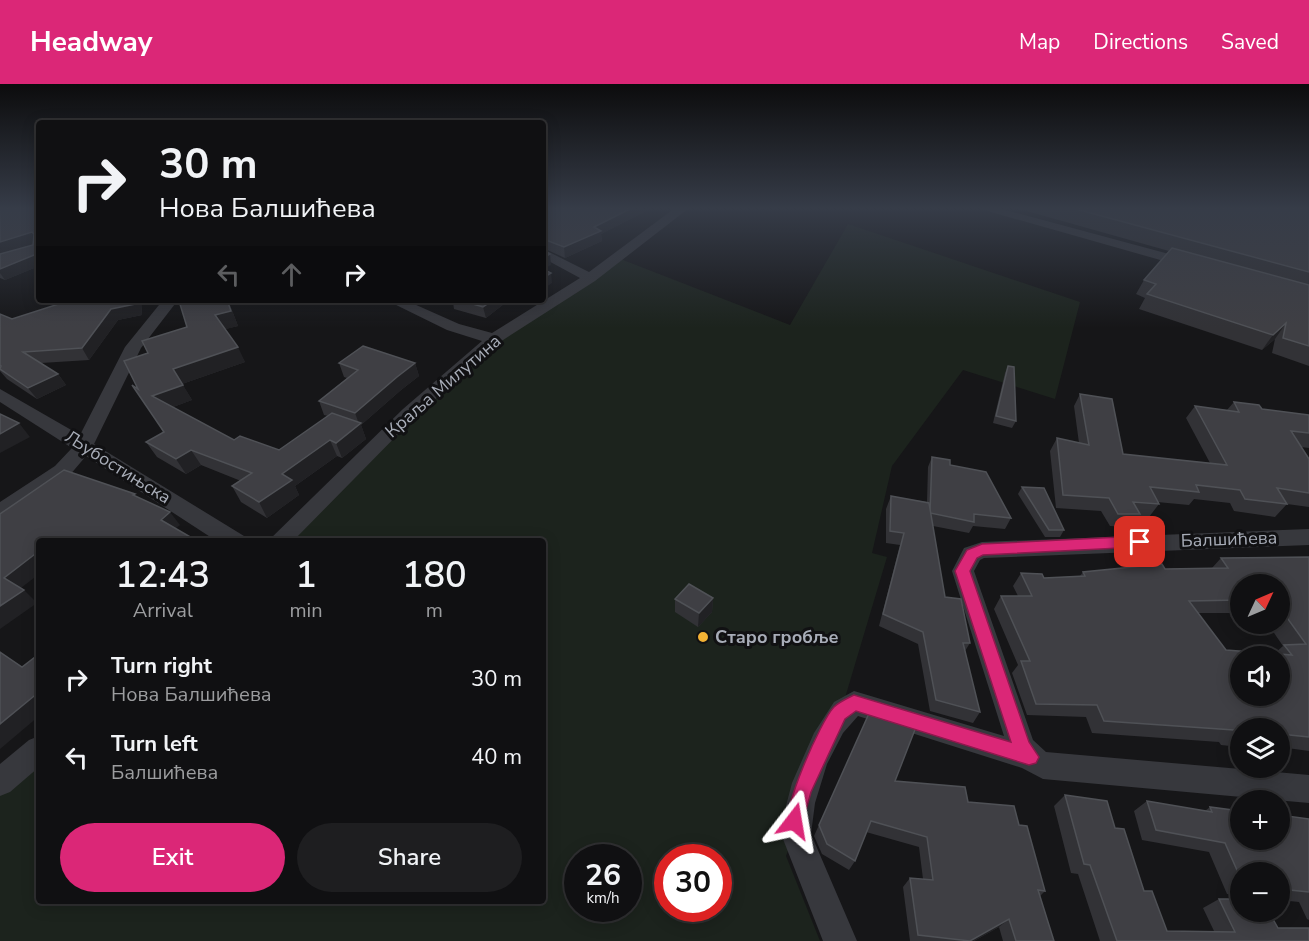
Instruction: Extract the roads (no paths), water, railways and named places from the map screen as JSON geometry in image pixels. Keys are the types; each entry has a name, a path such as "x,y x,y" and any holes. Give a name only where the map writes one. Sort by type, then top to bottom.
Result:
{"street":[{"name":"Краља Милутина","path":"282,538 409,413 494,339 590,278 630,248"},
{"path":"1131,248 1208,269"},
{"path":"546,256 590,278"},
{"path":"0,512 62,471 84,446 133,347 169,303"},
{"path":"400,303 453,327 494,339"},
{"name":"Љубостињска","path":"0,394 230,538"},
{"name":"Балшићева","path":"1029,757 1022,747 963,571 972,554 982,550 1106,543 1309,537"},
{"path":"840,941 796,834 794,821 802,791 839,713 854,703 1029,757 1043,765 1309,789"},
{"path":"0,782 36,752"}],"place":[{"name":"Старо гробље","path":"703,637"}]}
